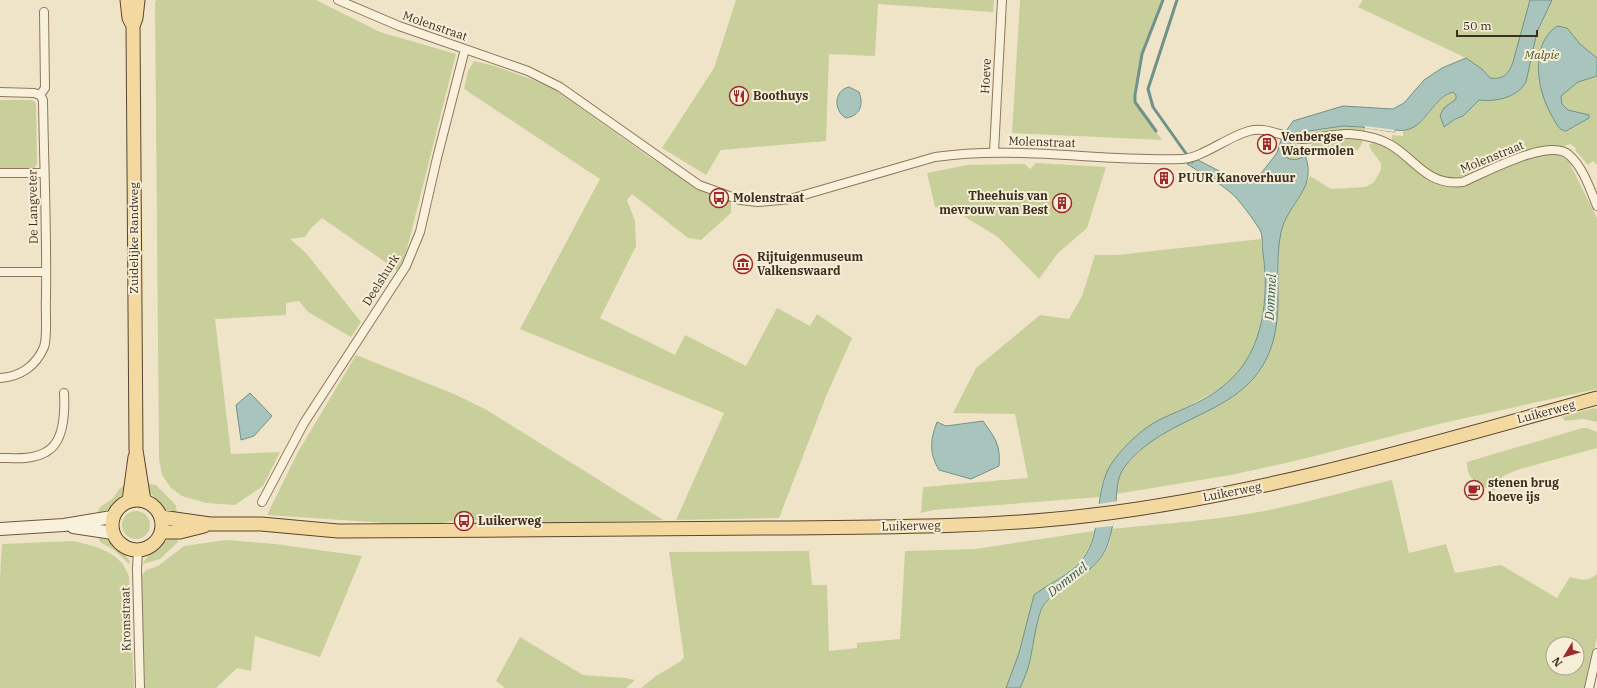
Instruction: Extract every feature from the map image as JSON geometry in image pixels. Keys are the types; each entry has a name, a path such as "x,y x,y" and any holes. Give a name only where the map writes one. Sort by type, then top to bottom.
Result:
{"main road":[{"name":"Zuidelijke Randweg","path":"127,0 129,18 133,26"},
{"name":"Zuidelijke Randweg","path":"129,501 136,450 133,26 136,18 138,0"},
{"name":"Luikerweg","path":"161,517 210,524 261,524 338,531 672,529 999,524 1088,516 1211,497 1278,483 1597,398"},
{"name":"Zuidelijke Randweg","path":"136,450 144,501"},
{"path":"136,499 144,501 157,510 161,517 161,532 152,545 138,550 123,546 116,540 113,533 112,517 122,504 136,499"},
{"name":"Luikerweg","path":"161,532 180,532 210,524"}],"street":[{"name":"Molenstraat","path":"338,0 393,24 528,70 560,87 699,185 740,200 758,202 790,199 935,157 958,154 994,152 1185,159 1248,131 1264,128 1301,139 1349,134 1370,136 1391,145 1431,178 1441,182 1452,183 1462,182 1534,152 1563,150 1570,155 1583,174 1597,206"},
{"name":"Hoeve","path":"994,152 1002,0"},
{"name":"De Langveter","path":"0,378 9,378 22,373 36,362 45,345 46,272 43,100 40,95 45,88 44,12"},
{"name":"Deelshurk","path":"262,502 304,423 406,266 420,232 465,49"},
{"path":"0,92 34,93 40,95"},
{"path":"0,173 44,173"},
{"path":"0,272 46,272"},
{"path":"0,458 28,458 47,452 58,439 62,424 64,393"},
{"path":"0,529 64,525 112,517"},
{"path":"64,525 113,533"},
{"name":"Kromstraat","path":"138,550 136,569 140,688"},
{"path":"1589,688 1597,653"}],"green space":[{"path":"156,0 316,0 380,32 456,54 405,257 398,271 322,218 311,228 305,237 290,239 306,253 361,322 351,337 308,312 299,301 286,303 286,315 215,319 231,454 280,452 263,486 235,505 206,503 182,496 171,488 162,475 159,459"},
{"path":"736,0 994,0 993,12 878,4 875,56 829,54 826,141 721,150 706,175 662,148 714,68"},
{"path":"1020,0 1163,0 1142,54 1135,95 1136,102 1141,111 1162,140 1012,133"},
{"name":"Malpie","path":"1363,0 1597,0 1597,165 1593,161 1588,165 1575,150 1576,148 1570,144 1561,147 1536,150 1489,170 1456,179 1440,177 1425,170 1392,141 1392,135 1403,136 1403,131 1421,122 1440,100 1453,92 1456,95 1456,99 1450,103 1444,127 1455,119 1463,116 1479,100 1489,101 1507,97 1466,58 1358,7"},
{"path":"474,61 495,66 550,86 649,157 699,188 731,202 731,213 701,240 688,238 632,194 627,200 635,221 636,246 600,318 675,355 685,335 746,366 777,308 810,326 817,314 852,338 827,394 779,518 676,520 724,413 520,329 600,179 464,89 468,71"},
{"path":"0,100 32,100 36,103 37,163 35,168 32,170 0,169"},
{"path":"1343,126 1365,128 1365,132 1296,134"},
{"path":"1352,138 1360,139 1363,142 1358,150 1322,157 1314,153 1311,146 1313,142"},
{"path":"1291,139 1305,155 1297,159 1289,159 1283,156"},
{"path":"1375,141 1391,150 1428,180 1443,186 1458,186 1474,181 1526,158 1542,154 1557,155 1569,162 1597,218 1597,389 1443,423 1299,460 1231,475 1116,494 1119,476 1125,466 1146,445 1181,423 1205,412 1262,368 1275,333 1279,291 1278,246 1286,215 1299,198 1310,176 1331,189 1366,187 1374,182 1381,170 1381,163 1369,145"},
{"path":"1036,163 1106,167 1087,228 1058,253 1039,279 998,237 960,214 935,207 927,173 967,165 1025,164 1030,169"},
{"path":"1261,239 1265,276 1263,314 1259,333 1243,367 1225,385 1191,404 1114,466 1103,481 1100,497 933,510 921,513 923,487 1028,478 1015,414 953,413 976,368 1040,315 1069,319 1082,296 1095,255 1117,255"},
{"path":"356,355 454,394 485,409 663,520 549,523 518,520 455,520 431,526 267,515 298,452"},
{"path":"1594,408 1597,409 1597,422 1583,419 1565,421 1562,417"},
{"path":"1582,428 1587,428 1597,432 1597,448 1517,470 1503,476 1494,491 1483,487 1474,481 1467,468 1467,462"},
{"path":"1392,480 1409,553 1446,544 1455,573 1501,565 1557,598 1570,577 1584,580 1597,574 1597,638 1586,688 1020,688 1031,655 1043,608 1055,595 1097,563 1104,554 1110,542 1111,529 1235,516 1306,502"},
{"path":"149,484 156,485 173,502 176,506 177,513 166,512 149,491"},
{"path":"125,485 123,494 112,507 102,512 98,512 100,507 112,499 119,489"},
{"path":"136,511 146,515 150,525 146,535 136,539 126,535 122,525 126,515"},
{"path":"1094,531 1085,554 1078,563 1034,595 1019,653 1006,688 641,688 656,676 681,661 684,657 669,552 809,551 812,585 827,585 829,651 857,648 857,643 900,639 905,551 975,549"},
{"path":"177,535 178,542 160,559 143,564 148,556 157,547"},
{"path":"98,536 111,542 120,549 130,561 129,564 114,550 100,542"},
{"path":"226,540 275,544 362,556 320,657 255,636 251,671 237,668 216,688 145,688 141,577 146,570 158,566 184,546"},
{"path":"72,541 98,548 114,556 126,569 129,577 134,688 0,688 0,577 2,544"},
{"path":"520,637 583,675 635,680 626,688 505,688 496,681"}],"water":[{"name":"Dommel","path":"1530,0 1552,0 1537,32 1526,82 1517,92 1505,98 1479,100 1463,116 1455,119 1444,127 1440,115 1444,108 1456,99 1456,95 1453,92 1438,101 1421,122 1406,130 1396,130 1394,132 1343,126 1295,133 1284,156 1295,160 1305,155 1308,167 1308,177 1305,186 1285,221 1281,232 1278,257 1277,320 1275,333 1266,360 1251,381 1233,397 1166,432 1145,446 1126,465 1118,482 1114,519 1106,549 1100,559 1092,567 1084,574 1057,591 1043,606 1037,624 1028,667 1020,688 1006,688 1019,653 1034,595 1072,570 1082,560 1089,549 1094,536 1103,483 1107,471 1114,460 1140,432 1159,420 1205,398 1222,387 1241,367 1257,338 1262,321 1265,287 1265,270 1261,232 1234,195 1220,184 1187,164 1198,160 1242,183 1251,181 1259,176 1277,153 1282,137 1293,121 1343,106 1393,109 1404,103 1424,80 1442,68 1466,58 1482,69 1490,78 1502,77 1510,70 1513,62"},
{"path":"1557,26 1567,28 1580,44 1597,58 1597,76 1578,82 1561,96 1562,104 1568,110 1589,115 1589,118 1566,131 1558,126 1547,106 1538,69 1542,45 1548,34"},
{"path":"849,87 859,92 861,105 860,109 855,115 846,118 839,111 837,101 840,92"},
{"path":"250,393 272,416 254,436 241,440 236,405"},
{"path":"983,421 991,432 998,447 999,466 971,479 939,470 933,458 932,452 933,435 937,422 946,426"}],"pier":[{"path":"1365,126 1395,130 1394,132 1365,128"},
{"path":"1118,501 1113,526 1093,528 1098,504"}],"waterway":[{"path":"1156,131 1135,102 1135,95 1142,54 1163,0"},
{"path":"1177,0 1148,89 1153,107 1192,162"}],"place":[{"name":"Boothuys","path":"739,96"},
{"name":"Venbergse Watermolen","path":"1267,144"},
{"name":"PUUR Kanoverhuur","path":"1164,178"},
{"name":"Molenstraat","path":"719,198"},
{"name":"Theehuis van mevrouw van Best","path":"1062,203"},
{"name":"Rijtuigenmuseum Valkenswaard","path":"743,264"},
{"name":"stenen brug hoeve ijs","path":"1474,490"},
{"name":"Luikerweg","path":"464,521"}]}
